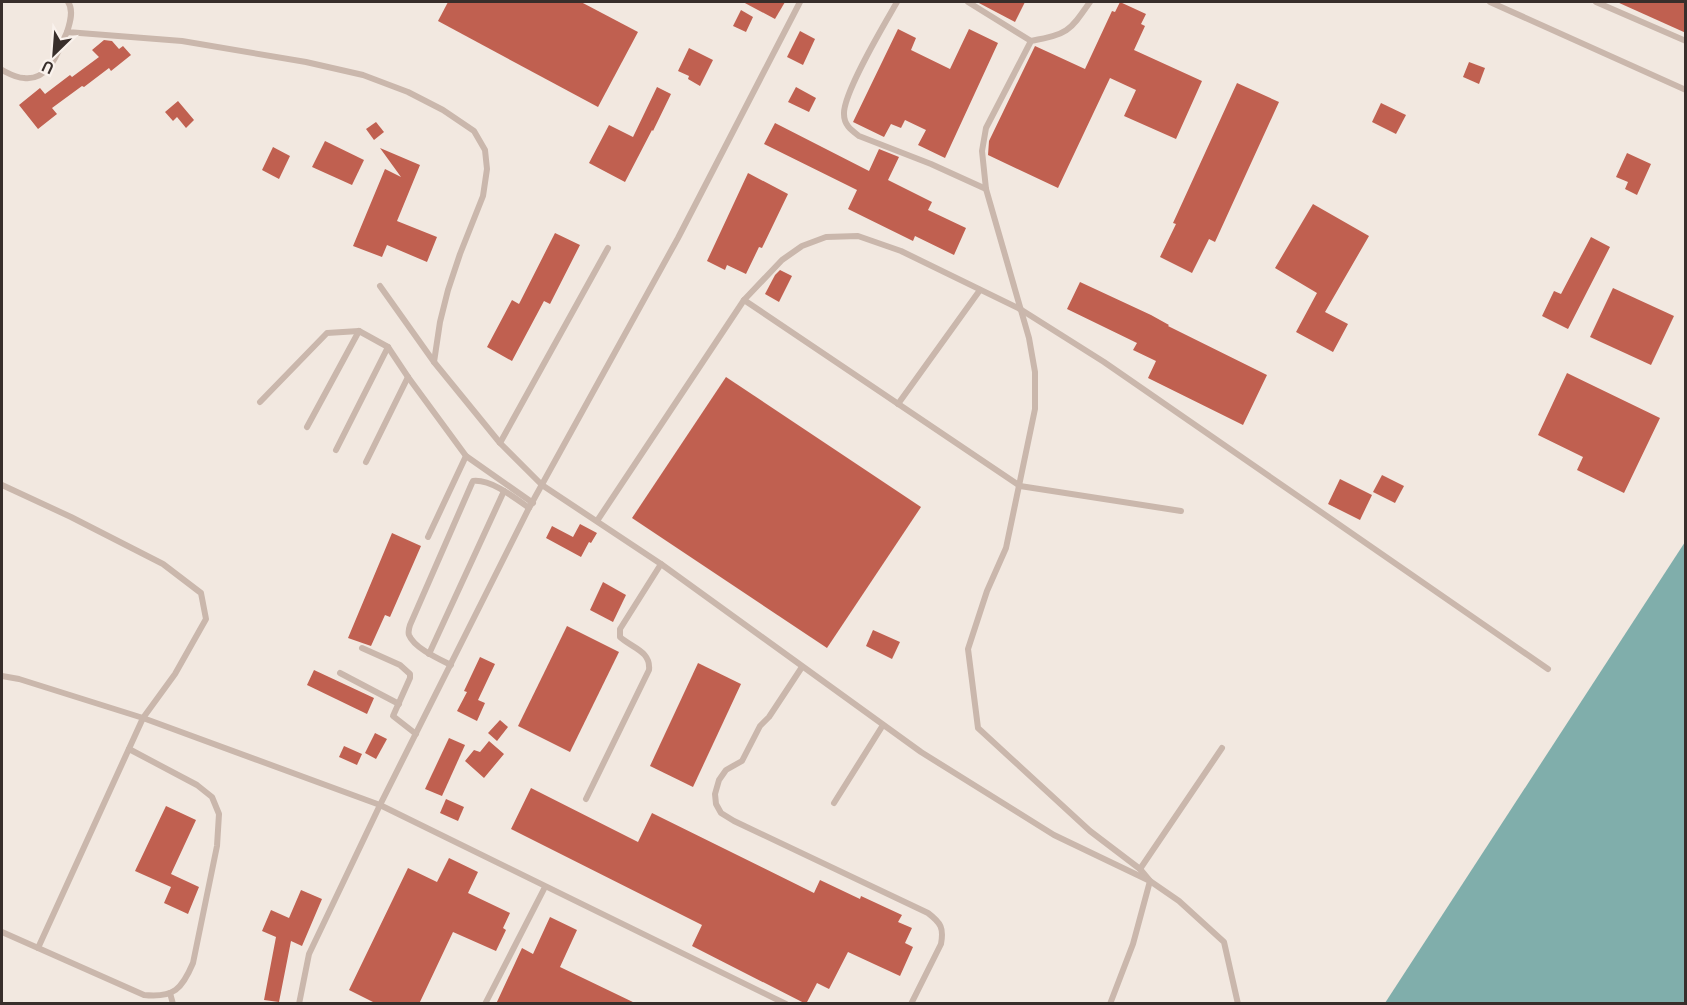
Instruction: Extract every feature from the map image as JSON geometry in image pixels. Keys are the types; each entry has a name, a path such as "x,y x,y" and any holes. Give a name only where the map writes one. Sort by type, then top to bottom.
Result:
{"lane":[{"path":"2,70 24,78 39,76 47,70 67,32 71,11 71,5 68,2"},
{"path":"299,1004 309,954 380,805 531,506 678,238 800,2"},
{"path":"897,2 854,82 845,105 845,121 850,130 859,136 931,164 986,189"},
{"path":"968,2 1031,41 1063,33 1074,25 1090,2"},
{"path":"1490,2 1686,90"},
{"path":"1596,2 1686,41"},
{"path":"67,32 182,41 306,62 363,75 443,110 474,131 485,150 487,169 483,196 448,290 434,362"},
{"path":"1031,41 986,128 982,151 986,189 1029,338 1035,372 1035,409 1006,548 987,591 968,649 978,728 1090,831 1140,869 1150,881"},
{"path":"597,521 744,300 782,260 802,246 826,237 858,236 901,251 1020,309 1104,362 1548,669"},
{"path":"500,443 608,248"},
{"path":"380,286 434,362 500,443 542,485 661,564 921,752 1054,835 1150,881 1179,901 1224,942 1238,1004"},
{"path":"898,404 980,290"},
{"path":"744,300 1020,486 1181,511"},
{"path":"260,402 327,333 359,332 388,347 466,456 531,506"},
{"path":"307,427 359,332"},
{"path":"336,450 388,347"},
{"path":"366,462 408,377"},
{"path":"428,537 466,456"},
{"path":"451,665 429,654 415,642 409,635 410,625 473,481 482,481 531,506"},
{"path":"2,485 163,564 201,593 206,619 175,674 143,718 38,948"},
{"path":"429,654 504,491"},
{"path":"586,799 649,669 646,655 620,637 620,629 661,564"},
{"path":"362,648 400,665 410,674 393,716 416,734"},
{"path":"802,667 769,717 760,726 741,761 726,770 718,780 715,794 716,804 721,813 734,821 928,914 938,921 943,933 941,944 910,1004"},
{"path":"340,673 399,704"},
{"path":"2,676 19,679 143,718 380,805 786,1004"},
{"path":"834,803 883,725"},
{"path":"1140,869 1222,748"},
{"path":"2,932 144,995 165,996 176,990 185,980 193,963 216,846 219,814 213,797 197,785 129,749"},
{"path":"1110,1004 1133,944 1150,881"},
{"path":"485,1004 545,887"},
{"path":"170,993 173,1004"}],"water":[{"path":"1685,542 1685,1003 1385,1003"}],"building":[{"path":"448,2 581,2 638,32 598,107 438,21"},
{"path":"743,2 785,2 775,19"},
{"path":"977,2 1025,2 1015,22"},
{"path":"1120,2 1146,14 1141,24 1145,26 1134,50 1202,81 1176,139 1124,116 1136,90 1110,78 1058,188 988,155 989,141 1035,46 1085,69 1112,11 1115,12"},
{"path":"1617,2 1686,2 1686,33"},
{"path":"741,10 753,17 746,32 733,26"},
{"path":"898,29 916,38 911,50 950,69 969,29 998,43 945,158 918,145 926,130 905,120 901,128 891,124 884,137 853,122"},
{"path":"800,31 815,39 803,65 787,57"},
{"path":"104,40 112,41 119,49 123,46 131,55 111,71 109,68 52,108 57,114 38,129 19,105 40,88 45,94 99,57 92,50"},
{"path":"689,48 713,60 700,86 688,79 689,76 678,71"},
{"path":"1469,62 1485,68 1479,84 1463,77"},
{"path":"1237,83 1279,102 1215,242 1209,239 1192,273 1160,257 1176,224 1173,223"},
{"path":"657,87 671,94 625,182 589,163 609,125 633,137"},
{"path":"796,87 816,98 809,112 788,102"},
{"path":"178,101 194,120 186,128 177,117 173,121 165,112"},
{"path":"1381,103 1406,115 1396,134 1372,122"},
{"path":"376,122 384,132 374,140 366,129"},
{"path":"775,123 869,171 879,149 899,157 888,180 932,202 928,210 966,228 954,255 915,236 913,241 848,209 857,190 764,144"},
{"path":"325,141 364,160 352,185 312,167"},
{"path":"273,147 290,156 279,179 262,170"},
{"path":"380,148 420,165 397,221 437,237 427,262 387,245 382,257 353,246 385,169 401,177"},
{"path":"1627,153 1651,164 1637,195 1625,189 1628,182 1616,177"},
{"path":"748,173 788,194 762,248 759,247 746,274 727,265 725,270 707,261"},
{"path":"1313,204 1369,236 1325,312 1348,324 1333,352 1296,332 1317,293 1275,268"},
{"path":"555,233 580,245 550,304 544,301 512,361 487,347 512,300 519,304"},
{"path":"1591,237 1610,247 1568,329 1542,316 1554,291 1561,294"},
{"path":"780,270 792,276 779,302 765,294"},
{"path":"1080,282 1151,315 1168,326 1267,375 1243,425 1148,378 1156,361 1133,350 1137,343 1067,309"},
{"path":"1613,288 1674,316 1651,365 1590,337"},
{"path":"1567,373 1660,418 1624,493 1577,470 1583,457 1538,435"},
{"path":"726,377 921,507 827,648 632,518"},
{"path":"1382,475 1404,486 1395,503 1373,492"},
{"path":"1340,479 1372,495 1360,520 1328,504"},
{"path":"580,524 597,533 581,557 546,538 552,526 573,537"},
{"path":"392,533 421,546 390,617 385,615 371,646 348,638"},
{"path":"603,582 626,595 613,622 590,610"},
{"path":"567,626 619,652 570,752 518,726"},
{"path":"873,630 900,642 892,659 866,646"},
{"path":"480,657 495,664 478,700 485,703 477,721 457,711"},
{"path":"698,663 741,684 693,787 650,766"},
{"path":"314,670 374,698 367,714 307,685"},
{"path":"500,720 508,727 497,741 488,733"},
{"path":"375,733 387,739 376,759 365,753"},
{"path":"449,738 465,745 442,796 425,789"},
{"path":"489,741 504,754 484,778 465,761 474,750 480,752"},
{"path":"344,746 362,754 357,765 339,757"},
{"path":"531,788 638,842 652,813 814,893 820,880 902,915 898,922 912,928 905,943 913,947 900,976 848,952 829,989 817,983 806,1004 692,946 702,925 511,829"},
{"path":"446,799 464,807 458,821 440,813"},
{"path":"166,806 196,820 171,874 199,887 188,914 164,903 171,887 135,871"},
{"path":"449,858 478,872 468,893 510,913 503,928 506,930 496,951 453,932 419,1004 377,1004 349,990 408,868 437,882"},
{"path":"301,890 322,899 302,946 291,941 279,1002 264,1000 276,937 262,931 271,910 289,918"},
{"path":"550,917 577,930 560,967 637,1004 496,1004 522,948 533,954"}]}
